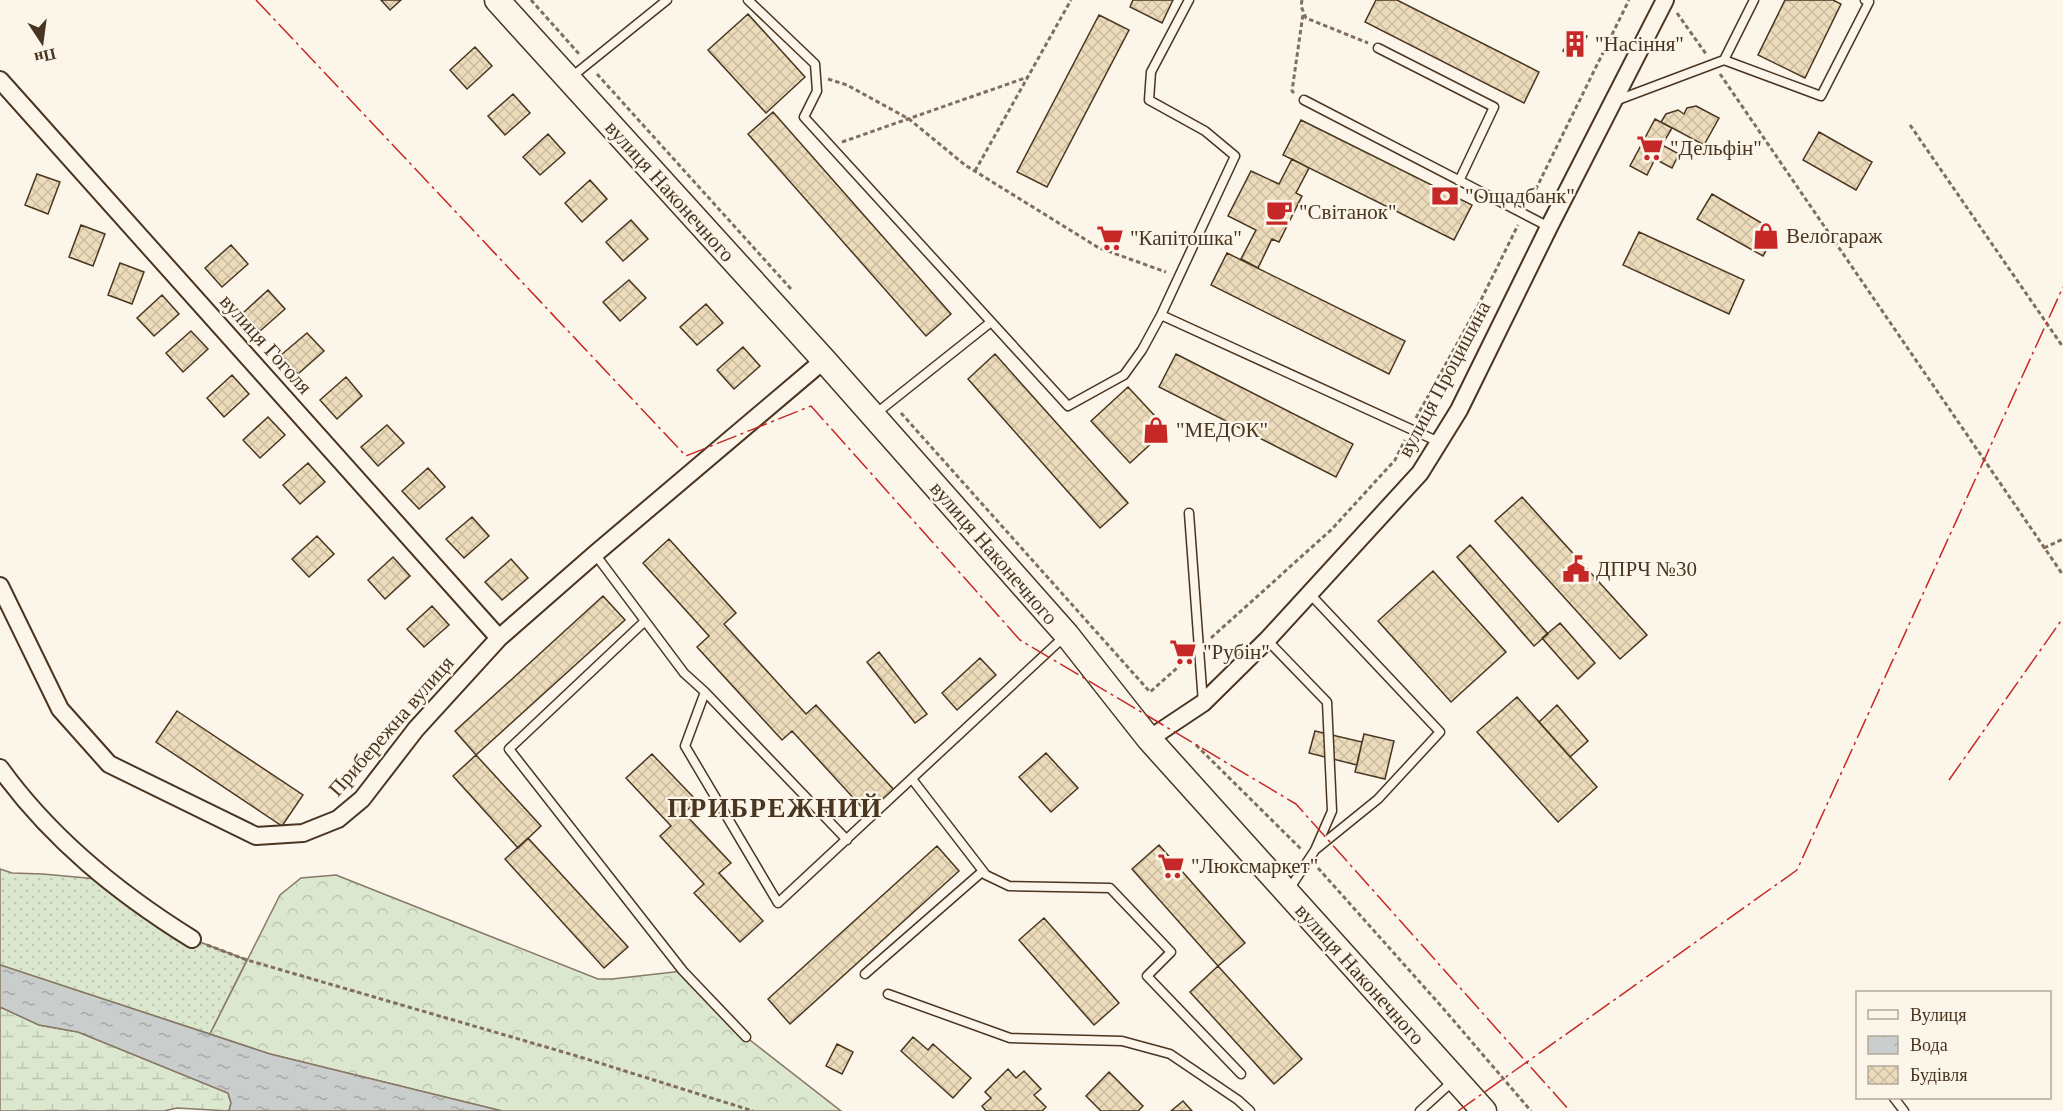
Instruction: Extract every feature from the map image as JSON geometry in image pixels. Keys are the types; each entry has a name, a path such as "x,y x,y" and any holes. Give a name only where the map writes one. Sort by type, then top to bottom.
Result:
{"street":[{"name":"вулиця Наконечного","path":"496,0 824,360 882,409 1149,739 1484,1111"},
{"name":"вулиця Процишина","path":"1149,739 1203,703 1267,640 1420,473 1459,410 1612,102 1670,5"},
{"name":"вулиця Гоголя","path":"0,80 499,638"},
{"name":"Прибережна вулиця","path":"0,586 60,709 109,764 256,836 303,833 338,819 362,799 416,729 499,638 824,360"},
{"path":"0,768 20,795 57,836 149,912 192,939"}],"lane":[{"path":"568,79 667,0"},
{"path":"748,0 815,64 818,91 804,117 1068,406 1124,375 1142,350 1161,315 1235,156 1205,131 1149,100 1151,72 1189,0"},
{"path":"1612,102 1724,60 1754,0"},
{"path":"1724,60 1821,96 1869,2 1865,0"},
{"path":"1377,48 1494,107 1459,181"},
{"path":"1304,100 1549,227"},
{"path":"1161,315 1439,442"},
{"path":"882,409 991,321"},
{"path":"1189,513 1203,703"},
{"path":"595,554 684,672 847,840"},
{"path":"1309,593 1440,732 1378,799 1315,850"},
{"path":"645,621 509,749 683,971 746,1037"},
{"path":"705,692 685,746 778,903 1067,635"},
{"path":"1267,640 1327,702 1332,811 1315,850 1287,893"},
{"path":"912,779 986,875 1009,886 1110,888 1171,952 1147,976 1242,1074"},
{"path":"865,974 983,871"},
{"path":"888,994 1010,1038 1122,1041 1170,1054 1238,1100 1250,1111"},
{"path":"1420,1111 1456,1079"},
{"path":"1895,1099 1904,1111"}],"path":[{"path":"531,0 796,295"},
{"path":"975,172 1071,0"},
{"path":"1302,0 1301,6 1306,18 1377,48"},
{"path":"882,409 1150,692 1332,529 1395,460 1479,304 1629,0"},
{"path":"1670,5 1714,64 2063,575"},
{"path":"1304,12 1292,91 1304,100"},
{"path":"816,75 846,85 909,119 975,172 1099,248 1179,277"},
{"path":"831,146 1028,78"},
{"path":"1910,125 2063,347"},
{"path":"2044,548 2063,539"},
{"path":"1196,745 1289,836 1532,1111"},
{"path":"192,939 248,960 577,1056 753,1111"}],"green space":[{"path":"0,869 12,873 108,880 192,939 247,960 210,1034 0,965"},
{"path":"336,875 598,979 683,971 746,1037 841,1111 502,1111 270,1054 210,1034 280,895 301,878"},
{"path":"0,1007 39,1025 78,1032 228,1093 231,1103 229,1111 177,1108 164,1111 0,1111"}],"water":[{"path":"0,965 270,1054 502,1111 229,1111 231,1103 228,1093 78,1032 39,1025 0,1007"}],"building":[{"path":"381,0 401,0 390,10"},
{"path":"1133,0 1173,0 1162,23 1130,7"},
{"path":"1376,0 1397,0 1539,72 1524,103 1365,22"},
{"path":"1785,0 1833,0 1841,4 1805,78 1758,55"},
{"path":"748,14 805,77 766,113 708,50"},
{"path":"1099,15 1129,30 1047,187 1017,172"},
{"name":"\"Насіння\"","path":"1574,30 1587,36 1575,58 1563,51"},
{"path":"475,47 492,66 467,89 450,70"},
{"path":"513,94 530,113 505,135 488,116"},
{"path":"1696,106 1719,118 1704,145 1661,122 1666,114 1678,110 1684,114 1687,108"},
{"path":"773,112 951,314 926,336 748,134"},
{"path":"1655,119 1672,128 1662,145 1679,154 1672,168 1655,159 1647,175 1630,166"},
{"path":"1301,120 1472,205 1454,240 1283,155"},
{"path":"1819,132 1872,162 1856,190 1803,160"},
{"path":"548,134 565,153 540,175 523,157"},
{"path":"1292,159 1309,168 1296,193 1302,196 1279,242 1272,239 1258,268 1241,259 1256,230 1228,216 1251,171 1279,184"},
{"path":"37,174 60,182 48,214 25,205"},
{"path":"590,180 607,199 582,222 565,203"},
{"path":"1712,194 1777,232 1763,256 1697,219"},
{"path":"631,220 648,239 623,261 606,242"},
{"path":"81,225 105,234 93,266 69,257"},
{"path":"1639,232 1744,280 1729,314 1623,265"},
{"path":"231,245 248,264 222,287 205,268"},
{"path":"1227,253 1405,341 1389,374 1211,285"},
{"path":"120,263 144,272 132,304 108,295"},
{"path":"629,280 646,298 620,321 603,302"},
{"path":"268,290 285,309 260,331 243,313"},
{"path":"162,295 179,314 154,336 137,318"},
{"path":"706,304 723,323 697,345 680,327"},
{"path":"191,331 208,349 183,372 166,353"},
{"path":"307,333 324,351 298,374 281,355"},
{"path":"743,347 760,366 734,389 717,370"},
{"path":"995,354 1128,503 1100,528 968,379"},
{"path":"1176,354 1353,444 1336,477 1159,387"},
{"path":"232,375 249,394 224,417 207,398"},
{"path":"346,377 362,396 337,419 320,400"},
{"path":"1128,387 1167,429 1130,463 1091,421"},
{"path":"268,417 285,435 260,458 243,440"},
{"path":"387,425 404,443 378,466 361,447"},
{"path":"308,463 325,482 300,504 283,485"},
{"path":"428,468 445,487 419,509 402,491"},
{"path":"1522,497 1647,635 1620,659 1495,521"},
{"path":"472,517 489,536 464,558 446,539"},
{"path":"317,536 334,554 309,577 292,559"},
{"path":"669,539 736,613 724,624 806,714 816,705 895,791 869,815 792,731 782,740 697,647 709,636 643,563"},
{"path":"1470,545 1548,634 1534,646 1457,557"},
{"path":"393,557 410,576 385,599 368,580"},
{"path":"511,559 528,578 502,600 485,582"},
{"path":"1433,571 1506,652 1451,702 1378,621"},
{"path":"603,596 625,620 476,755 455,731"},
{"path":"432,606 449,625 424,647 407,629"},
{"path":"1560,623 1595,663 1578,679 1542,638"},
{"path":"879,652 927,714 915,723 867,662"},
{"path":"980,658 996,675 957,710 942,693"},
{"path":"1517,697 1597,787 1558,822 1477,732"},
{"path":"1557,705 1588,741 1570,757 1539,722"},
{"path":"177,711 303,795 282,826 156,742"},
{"path":"1315,731 1362,742 1357,765 1309,753"},
{"path":"1364,734 1394,741 1385,779 1355,772"},
{"path":"1046,753 1078,788 1051,812 1019,777"},
{"path":"652,754 697,801 684,813 731,863 719,873 763,921 740,942 694,893 704,884 660,836 671,826 626,778"},
{"path":"476,755 541,826 518,848 453,776"},
{"path":"528,838 628,947 604,968 505,859"},
{"path":"1159,845 1245,943 1218,966 1132,869"},
{"path":"937,846 959,871 790,1024 768,999"},
{"path":"1044,918 1119,1003 1094,1025 1019,940"},
{"path":"1218,966 1302,1059 1274,1084 1190,992"},
{"path":"913,1037 928,1050 933,1044 971,1078 953,1098 901,1051"},
{"path":"837,1044 853,1052 842,1074 826,1066"},
{"path":"1008,1069 1016,1078 1024,1071 1041,1089 1034,1095 1046,1107 1042,1111 986,1111 982,1106 991,1098 985,1092"},
{"path":"1109,1072 1143,1106 1138,1111 1101,1111 1086,1096"},
{"path":"1183,1101 1192,1111 1171,1111"}],"power":[{"path":"256,0 686,456 811,406 1020,640 1296,804 1570,1111"},
{"path":"1458,1111 1797,870 2063,287"},
{"path":"1949,780 2063,618"}],"place":[{"name":"\"Насіння\"","path":"1575,44"},
{"name":"\"Дельфін\"","path":"1650,148"},
{"name":"\"Ощадбанк\"","path":"1445,196"},
{"name":"\"Світанок\"","path":"1279,212"},
{"name":"Велогараж","path":"1766,236"},
{"name":"\"Капітошка\"","path":"1110,238"},
{"name":"\"МЕДОК\"","path":"1156,430"},
{"name":"ДПРЧ №30","path":"1576,569"},
{"name":"\"Рубін\"","path":"1183,652"},
{"name":"\"Люксмаркет\"","path":"1171,866"}],"district":[{"name":"ПРИБРЕЖНИЙ","path":"775,808"}]}
